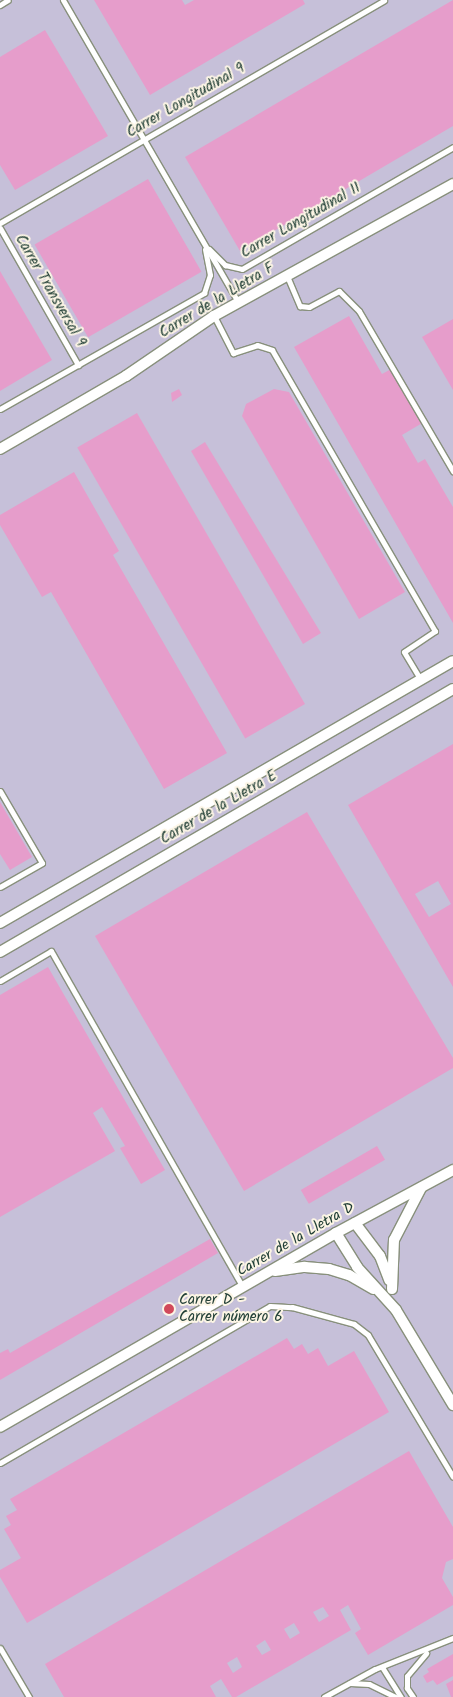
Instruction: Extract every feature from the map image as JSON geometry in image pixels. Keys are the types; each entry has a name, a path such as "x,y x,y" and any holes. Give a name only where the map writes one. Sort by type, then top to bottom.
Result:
{"street":[{"name":"Carrer de la Lletra F","path":"0,449 126,376 214,316 453,184"},
{"name":"Carrer de la Lletra E","path":"0,924 453,661"},
{"name":"Carrer de la Lletra E","path":"0,952 453,689"},
{"name":"Carrer de la Lletra D","path":"0,1427 336,1233 453,1170"},
{"path":"388,1291 394,1240 421,1187"},
{"path":"355,1223 380,1256 388,1291 396,1310 453,1405"},
{"path":"336,1233 357,1267 388,1291"},
{"path":"269,1272 305,1267 329,1269 388,1291"}],"lane":[{"path":"0,5 8,0"},
{"path":"63,0 142,140 238,303"},
{"name":"Carrer Longitudinal 9","path":"0,223 384,0"},
{"name":"Carrer Longitudinal 11","path":"204,243 225,265 242,269 453,147"},
{"name":"Carrer Transversal 9","path":"0,228 78,365"},
{"path":"0,410 204,293 210,275 204,243"},
{"path":"287,276 300,306 309,307 339,291 359,311 453,471"},
{"path":"214,316 233,353 257,346 272,350 435,631 404,652 421,680"},
{"path":"0,791 42,864 0,886"},
{"path":"0,981 51,951 244,1287"},
{"path":"0,1463 270,1306 292,1306 354,1324 368,1335 453,1477"},
{"path":"324,1697 382,1667 428,1651 453,1638"},
{"path":"0,1648 29,1697"},
{"path":"413,1697 408,1688 408,1676 428,1651"},
{"path":"382,1667 401,1697"},
{"path":"349,1683 369,1684 396,1697"}],"shaded area":[{"path":"0,0 453,0 453,1697 0,1697"}],"building":[{"path":"94,0 182,0 185,5 194,0 303,0 305,4 150,95"},
{"path":"453,0 453,126 240,251 185,157"},
{"path":"45,30 108,136 15,190 0,165 0,57"},
{"path":"148,179 202,272 88,337 35,245"},
{"path":"0,271 52,360 0,391"},
{"path":"349,316 382,374 393,368 424,422 402,435 418,463 425,459 453,507 453,623 294,347"},
{"path":"453,319 453,390 422,337"},
{"path":"179,389 182,395 172,402 171,393"},
{"path":"274,389 289,392 405,592 359,619 242,416 246,404"},
{"path":"137,413 305,704 245,738 77,447"},
{"path":"205,442 321,633 303,644 191,451"},
{"path":"74,472 119,551 113,555 227,753 164,789 51,592 42,597 0,525 0,515"},
{"path":"453,744 453,987 348,805","holes":["438,881 451,904 429,917 415,894"]},
{"path":"0,802 32,857 10,870 0,854"},
{"path":"307,812 453,1058 453,1068 244,1191 95,936"},
{"path":"48,967 165,1170 141,1184 120,1148 125,1146 102,1107 93,1113 115,1151 0,1217 0,995"},
{"path":"377,1146 385,1160 309,1204 301,1190"},
{"path":"210,1239 218,1253 0,1380 0,1353 8,1349 10,1353"},
{"path":"287,1338 294,1349 302,1344 308,1354 318,1348 328,1366 354,1351 389,1412 27,1623 0,1577 0,1570 21,1558 4,1529 11,1525 6,1516 17,1510 10,1499"},
{"path":"409,1451 453,1527 453,1559 446,1562 442,1578 453,1597 453,1605 368,1655 355,1633 361,1629 348,1605 340,1610 351,1630 236,1697 232,1697 221,1679 210,1686 216,1697 64,1697 45,1664","holes":["323,1607 329,1616 319,1622 313,1612","294,1623 300,1633 290,1639 284,1629","265,1640 271,1650 262,1655 256,1646","237,1657 242,1667 233,1673 227,1663"]},
{"path":"453,1654 453,1676 437,1685 433,1680 427,1683 423,1676 429,1672 427,1669"},
{"path":"453,1680 453,1697 451,1697 446,1684"}],"place":[{"name":"Carrer D - Carrer número 6","path":"169,1309"}]}
